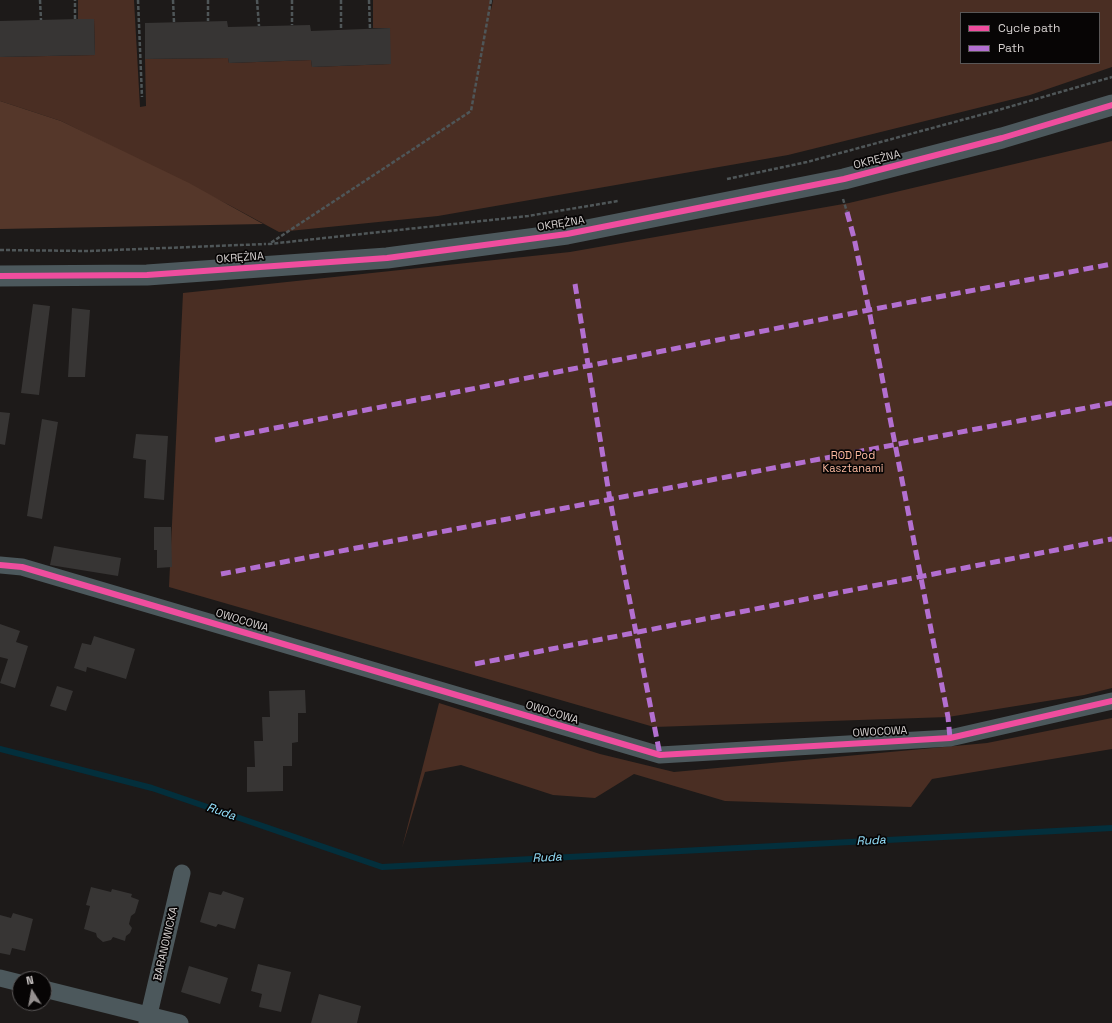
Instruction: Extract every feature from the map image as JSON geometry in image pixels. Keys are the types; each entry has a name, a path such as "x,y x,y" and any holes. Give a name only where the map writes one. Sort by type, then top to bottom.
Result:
{"street":[{"name":"OKRĘŻNA","path":"0,276 147,275 387,258 566,234 844,179 1002,138 1112,105"},
{"name":"OWOCOWA","path":"0,565 22,567 660,755 950,738 1112,700"},
{"name":"BARANOWICKA","path":"148,1019 182,873"},
{"path":"0,978 12,981"},
{"path":"52,991 148,1019 180,1023"}],"path":[{"path":"40,0 41,20"},
{"path":"75,0 75,19"},
{"path":"138,0 142,97"},
{"path":"173,0 174,22"},
{"path":"208,0 208,21"},
{"path":"258,0 258,26"},
{"path":"292,0 292,25"},
{"path":"341,0 341,30"},
{"path":"369,0 370,29"},
{"path":"269,244 471,111 491,0"},
{"path":"724,180 807,162 995,111 1112,77"},
{"path":"0,250 89,251 269,244 528,216 625,200"}],"green space":[{"path":"78,0 134,0 140,107 146,106 145,59 228,58 229,63 311,60 312,67 390,64 390,28 373,28 373,0 490,0 491,10 493,0 1112,0 1112,67 1030,95 788,155 438,216 279,232 229,205 61,121 0,101 0,57 95,55 94,19 78,19"},
{"name":"ROD Pod Kasztanami","path":"1112,141 1112,688 1084,695 948,717 654,727 169,587 183,293 570,252 849,203"},
{"path":"439,703 600,754 674,772 987,743 1112,718 1112,749 932,779 911,807 725,801 634,774 595,798 553,795 461,765 425,772 402,848"}],"shaded area":[{"path":"0,101 61,121 189,183 263,224 0,229"}],"building":[{"path":"94,19 95,55 0,57 0,21"},
{"path":"227,21 228,27 310,25 311,31 390,28 391,64 312,67 311,60 229,63 228,58 145,59 145,23"},
{"path":"33,304 50,306 39,395 21,393"},
{"path":"72,308 90,310 85,377 68,377"},
{"path":"0,412 10,413 5,445 0,444"},
{"path":"42,419 58,422 42,519 27,516"},
{"path":"136,434 168,436 164,500 144,498 146,460 133,458"},
{"path":"154,527 171,527 172,567 157,568 157,550 154,550"},
{"path":"54,546 121,558 118,576 50,565"},
{"path":"0,624 20,631 16,642 28,646 15,688 0,683 8,659 0,657"},
{"path":"94,636 135,649 126,679 87,667 86,672 74,668 82,643 91,645"},
{"path":"57,686 73,691 66,711 50,706"},
{"path":"305,690 306,713 298,713 298,742 292,743 292,766 283,766 283,791 247,792 247,767 255,767 254,741 263,741 262,717 270,717 269,691"},
{"path":"91,887 111,892 112,889 132,894 131,897 139,900 135,913 131,916 129,924 132,928 130,933 126,936 125,941 113,937 111,940 103,942 97,937 96,933 84,929 90,906 86,905"},
{"path":"223,891 244,898 235,929 218,924 216,927 200,922 209,892 221,895"},
{"path":"13,913 33,919 25,951 12,948 10,955 0,953 0,915 11,918"},
{"path":"258,964 291,972 281,1012 259,1007 262,994 251,991"},
{"path":"189,966 228,978 220,1004 181,992"},
{"path":"319,994 361,1006 357,1023 311,1023"}],"waterway":[{"name":"Ruda","path":"0,749 152,788 382,867 1112,828"}],"marked path":[{"path":"847,212 869,310 948,717 950,738"},
{"path":"215,440 869,310 1112,264"},
{"path":"575,284 610,500 660,755"},
{"path":"221,574 1112,403"},
{"path":"475,664 1112,539"}],"cycle path":[{"path":"0,276 147,275 387,258 567,234 844,179 1002,138 1112,105"},
{"path":"0,565 22,567 660,755 950,738 1112,701"}]}
